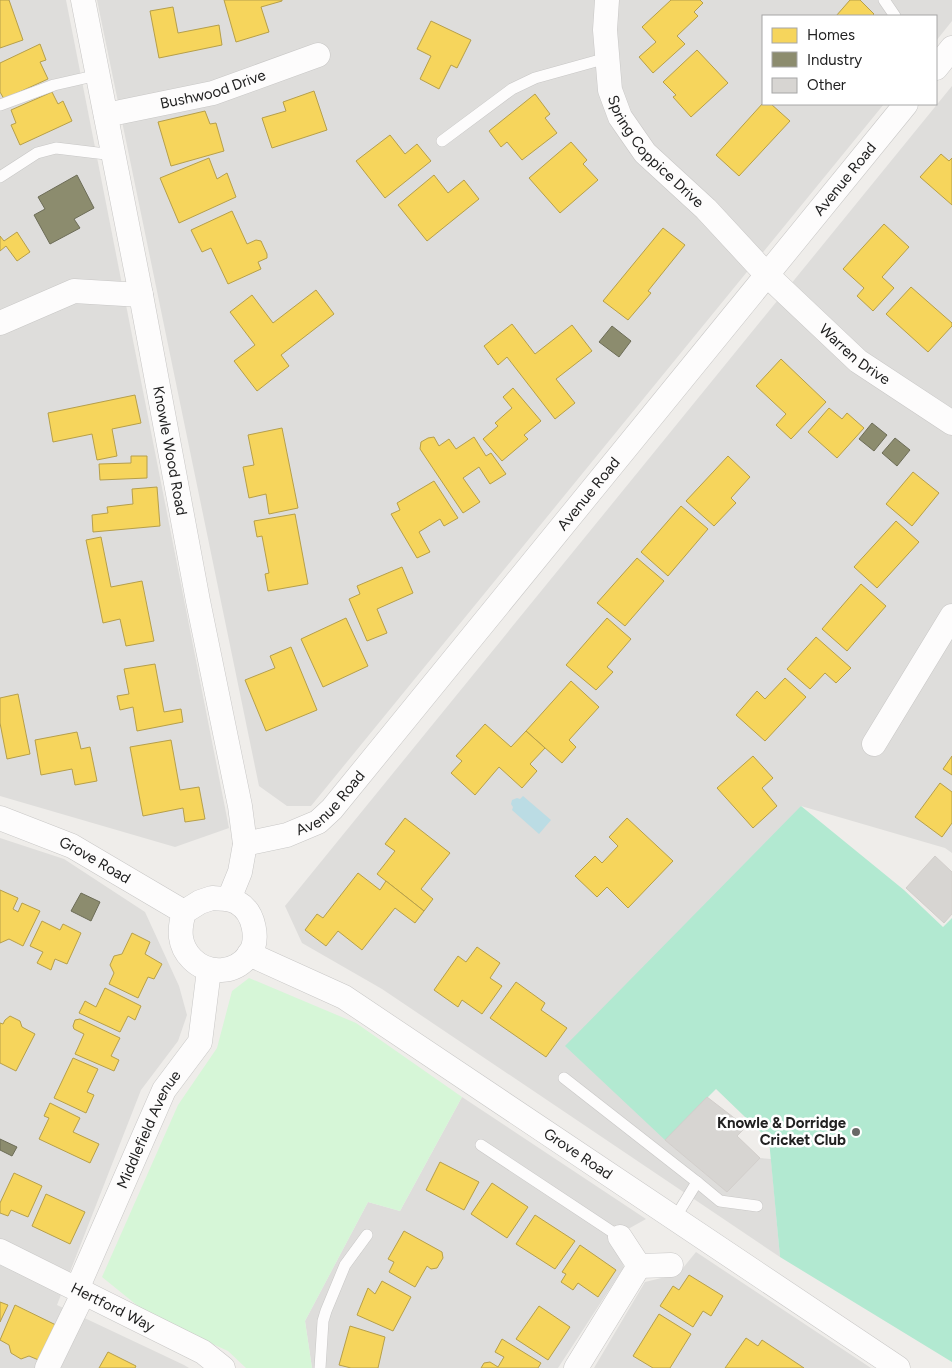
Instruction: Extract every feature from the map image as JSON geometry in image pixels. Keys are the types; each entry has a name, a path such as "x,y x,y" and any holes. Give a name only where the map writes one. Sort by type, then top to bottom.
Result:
{"street":[{"name":"Knowle Wood Road","path":"83,0 141,295 198,601 240,806 245,844 240,872 229,899"},
{"name":"Spring Coppice Drive","path":"607,0 605,30 610,90 620,117 645,153 706,209 767,275"},
{"path":"937,67 952,48"},
{"name":"Bushwood Drive","path":"106,115 213,93 318,56"},
{"name":"Avenue Road","path":"245,844 287,835 302,829 318,822 332,808 905,105"},
{"name":"Warren Drive","path":"767,275 858,361 952,423"},
{"path":"0,323 74,291 141,295"},
{"path":"874,744 952,616"},
{"name":"Grove Road","path":"0,818 72,846 184,912"},
{"path":"212,898 229,899 239,903 252,918 255,939 249,954 235,967 221,971 209,970 198,965 188,956 183,945 180,928 184,912 200,902 212,898"},
{"name":"Grove Road","path":"249,954 344,997 898,1368"},
{"name":"Middlefield Avenue","path":"47,1368 164,1090 200,1042 209,970"},
{"path":"620,1237 640,1266"},
{"name":"Hertford Way","path":"0,1251 203,1352 223,1368"},
{"path":"640,1266 671,1265"},
{"path":"576,1368 640,1266"}],"lane":[{"path":"884,0 894,15"},
{"path":"442,141 512,89 535,78 608,58"},
{"path":"0,106 54,85 98,75"},
{"path":"0,178 37,153 56,148 114,155"},
{"path":"564,1078 720,1201 757,1206"},
{"path":"481,1145 620,1237"},
{"path":"675,1218 697,1182"},
{"path":"320,1368 323,1321 326,1311 345,1265 368,1235"}],"shaded area":[{"path":"0,0 66,0 229,828 175,847 0,796"},
{"path":"97,0 952,0 952,21 937,40 937,15 762,15 762,105 883,105 311,806 287,806 259,786"},
{"path":"952,86 952,853 945,848 801,806 665,1140 726,1191 760,1158 771,1159 780,1257 382,989 302,943 285,906"},
{"path":"0,838 64,859 145,912 179,986 187,1015 178,1041 141,1090 57,1305 189,1368 0,1368"},
{"path":"462,1097 646,1219 612,1238 624,1267 558,1368 312,1368 305,1321 368,1202 400,1211"},
{"path":"696,1252 871,1368 594,1368 645,1282 678,1274"}],"green space":[{"path":"801,806 904,890 943,927 952,918 952,1362 780,1257 769,1140 716,1089 665,1140 565,1046"},
{"path":"249,978 356,1023 462,1097 400,1211 368,1202 305,1321 312,1368 246,1368 228,1351 149,1315 102,1277 178,1105 217,1048 232,991"}],"water":[{"path":"523,796 551,820 539,834 512,810 512,800 520,799"}],"building: Homes":[{"path":"0,0 9,0 23,40 0,48"},
{"path":"224,0 282,1 261,7 269,32 236,42"},
{"path":"671,0 700,0 703,3 694,12 698,16 677,36 685,44 653,73 639,57 656,42 642,27"},
{"path":"850,0 860,0 874,14 873,15 837,15"},
{"path":"173,7 178,33 219,25 222,45 159,58 150,11"},
{"path":"431,21 471,40 457,68 451,65 439,89 420,79 431,56 417,49"},
{"path":"40,44 46,60 40,62 48,79 4,99 0,92 0,63"},
{"path":"697,50 728,83 691,117 673,97 676,95 663,82"},
{"path":"314,91 327,130 272,148 262,118 286,111 283,102"},
{"path":"52,92 58,104 63,101 72,121 20,145 11,125 16,123 11,110"},
{"path":"535,94 550,114 545,118 557,133 522,160 507,142 501,147 489,131"},
{"path":"762,104 772,105 790,121 739,176 716,155"},
{"path":"205,111 210,124 216,123 224,151 171,166 158,122"},
{"path":"390,135 405,154 417,144 431,161 385,198 356,161"},
{"path":"571,142 587,160 583,164 598,180 560,213 529,178"},
{"path":"941,154 949,161 952,158 952,205 920,177"},
{"path":"209,158 217,179 227,173 236,197 179,223 160,178"},
{"path":"434,175 448,193 464,180 479,199 427,241 398,205"},
{"path":"232,211 247,244 256,240 261,241 267,258 258,262 261,269 228,284 211,248 202,252 191,230"},
{"path":"884,224 909,247 882,277 894,288 873,311 857,296 864,288 843,269"},
{"path":"663,228 685,245 648,291 651,293 628,320 603,301"},
{"path":"17,232 30,252 17,261 6,246 0,251 0,236 4,241"},
{"path":"911,287 952,323 952,326 928,352 886,314"},
{"path":"316,290 334,314 281,355 289,366 257,391 234,361 255,345 230,312 252,295 273,323"},
{"path":"512,324 535,354 572,325 592,351 556,379 575,403 555,419 507,357 498,365 484,346"},
{"path":"781,359 826,402 791,439 776,425 786,414 756,386"},
{"path":"513,388 541,421 524,435 528,439 502,461 483,439 498,426 495,423 512,408 503,397"},
{"path":"135,395 141,423 112,429 117,456 97,460 92,434 53,442 48,413"},
{"path":"829,408 842,419 847,413 864,428 837,458 808,432"},
{"path":"282,428 298,508 269,514 266,494 249,498 243,467 254,465 248,435"},
{"path":"434,437 439,446 449,439 456,449 474,437 486,456 491,453 506,474 490,484 479,467 463,478 480,502 463,513 420,449 421,442"},
{"path":"131,456 147,456 147,478 100,480 99,464 131,463"},
{"path":"728,456 750,477 731,498 736,503 714,526 686,501"},
{"path":"913,472 939,493 912,526 886,504"},
{"path":"434,481 458,518 444,526 440,519 419,532 430,552 417,558 391,514 400,510 397,503"},
{"path":"157,487 160,526 93,532 92,515 108,513 107,507 133,504 132,489"},
{"path":"681,506 708,529 668,576 641,552"},
{"path":"295,514 308,584 268,591 265,574 269,573 262,536 257,537 254,521"},
{"path":"896,521 919,542 877,588 854,567"},
{"path":"101,537 111,587 142,581 154,641 126,646 120,619 103,623 86,540"},
{"path":"637,558 664,581 625,626 597,603"},
{"path":"402,567 413,593 377,609 387,633 367,641 349,599 360,594 357,586"},
{"path":"861,584 886,606 847,651 822,629"},
{"path":"346,618 368,666 323,687 301,639"},
{"path":"607,618 631,639 607,667 613,672 596,690 566,665"},
{"path":"816,637 851,668 836,683 825,673 810,689 787,669"},
{"path":"291,647 317,710 266,731 245,680 275,668 270,656"},
{"path":"155,664 164,712 181,709 183,722 137,731 133,707 120,710 117,696 129,694 124,669"},
{"path":"785,678 806,697 765,741 736,715 757,691 765,699"},
{"path":"571,681 599,707 569,740 576,747 562,763 526,731"},
{"path":"18,694 30,754 7,759 0,723 0,698"},
{"path":"485,724 511,747 526,731 545,748 530,764 537,771 522,788 499,767 475,795 451,773 462,761 456,756"},
{"path":"77,732 81,749 90,747 97,781 75,785 72,769 41,775 35,740"},
{"path":"171,740 180,790 199,787 205,819 185,822 183,808 143,816 130,747"},
{"path":"753,756 773,778 762,788 777,806 753,828 717,788"},
{"path":"952,756 952,775 943,769"},
{"path":"940,783 952,792 952,823 942,837 915,817"},
{"path":"405,818 450,853 421,889 433,899 424,911 377,874 395,851 385,844"},
{"path":"627,818 673,861 628,908 607,887 597,897 575,876 595,856 602,863 618,846 609,837"},
{"path":"358,873 380,890 386,881 424,911 415,923 395,908 362,950 338,931 326,946 305,930 317,914 323,918"},
{"path":"0,890 18,898 13,909 18,912 22,903 40,911 23,946 9,939 0,943"},
{"path":"42,921 60,930 63,924 81,933 67,964 55,959 51,970 37,963 43,952 30,946"},
{"path":"132,933 150,942 145,954 162,964 154,979 148,977 138,998 109,984 114,973 110,965 114,956 122,954"},
{"path":"477,947 500,963 490,978 502,986 482,1014 462,1000 458,1007 434,990 458,956 466,962"},
{"path":"516,982 545,1003 541,1010 567,1028 546,1057 490,1018"},
{"path":"105,988 141,1006 135,1020 128,1016 120,1032 79,1013 85,1001 96,1007"},
{"path":"10,1016 20,1021 22,1027 35,1034 16,1071 0,1063 0,1023 3,1024"},
{"path":"80,1019 120,1038 111,1056 119,1060 114,1071 75,1054 84,1034 74,1029 73,1026 75,1020"},
{"path":"73,1058 98,1069 87,1092 94,1095 86,1113 54,1098"},
{"path":"50,1103 80,1118 73,1132 99,1144 90,1163 39,1139 49,1118 44,1116"},
{"path":"440,1162 479,1182 464,1210 426,1190"},
{"path":"14,1173 42,1186 28,1217 11,1210 8,1216 0,1213 0,1203"},
{"path":"492,1183 528,1207 507,1238 471,1214"},
{"path":"46,1194 85,1212 70,1244 32,1226"},
{"path":"535,1215 575,1241 555,1269 516,1244"},
{"path":"404,1231 442,1252 443,1258 437,1268 431,1269 427,1266 415,1287 389,1272 394,1262 388,1259"},
{"path":"580,1245 616,1270 598,1297 578,1283 573,1290 561,1282 566,1274 562,1272"},
{"path":"689,1275 723,1296 711,1316 703,1311 693,1327 660,1306 673,1286 679,1290"},
{"path":"382,1281 411,1297 393,1331 357,1315 368,1288 375,1294"},
{"path":"0,1302 8,1305 0,1322"},
{"path":"15,1305 58,1326 41,1361 29,1356 21,1359 11,1353 9,1345 0,1340"},
{"path":"539,1306 570,1327 548,1360 516,1339"},
{"path":"659,1314 691,1334 670,1368 653,1368 633,1356"},
{"path":"350,1326 385,1337 378,1368 351,1368 339,1365"},
{"path":"746,1338 758,1346 762,1340 804,1368 725,1368"},
{"path":"502,1339 541,1363 538,1368 481,1368 484,1363 490,1362 498,1367 504,1357 495,1352"},
{"path":"108,1352 136,1366 135,1368 99,1368"}],"building: Industry":[{"path":"77,175 94,208 74,219 80,228 50,244 34,215 45,209 38,197"},
{"path":"612,326 631,341 619,357 599,342"},
{"path":"872,423 887,435 874,451 859,439"},
{"path":"895,438 910,450 897,466 882,453"},
{"path":"81,893 100,902 91,921 71,911"},
{"path":"0,1139 17,1147 12,1156 0,1150"}],"building: Other":[{"path":"935,856 952,872 952,914 944,923 906,888"},
{"path":"707,1097 746,1127 737,1136 760,1158 727,1192 665,1140"}],"place":[{"name":"Knowle & Dorridge Cricket Club","path":"856,1132"}]}
